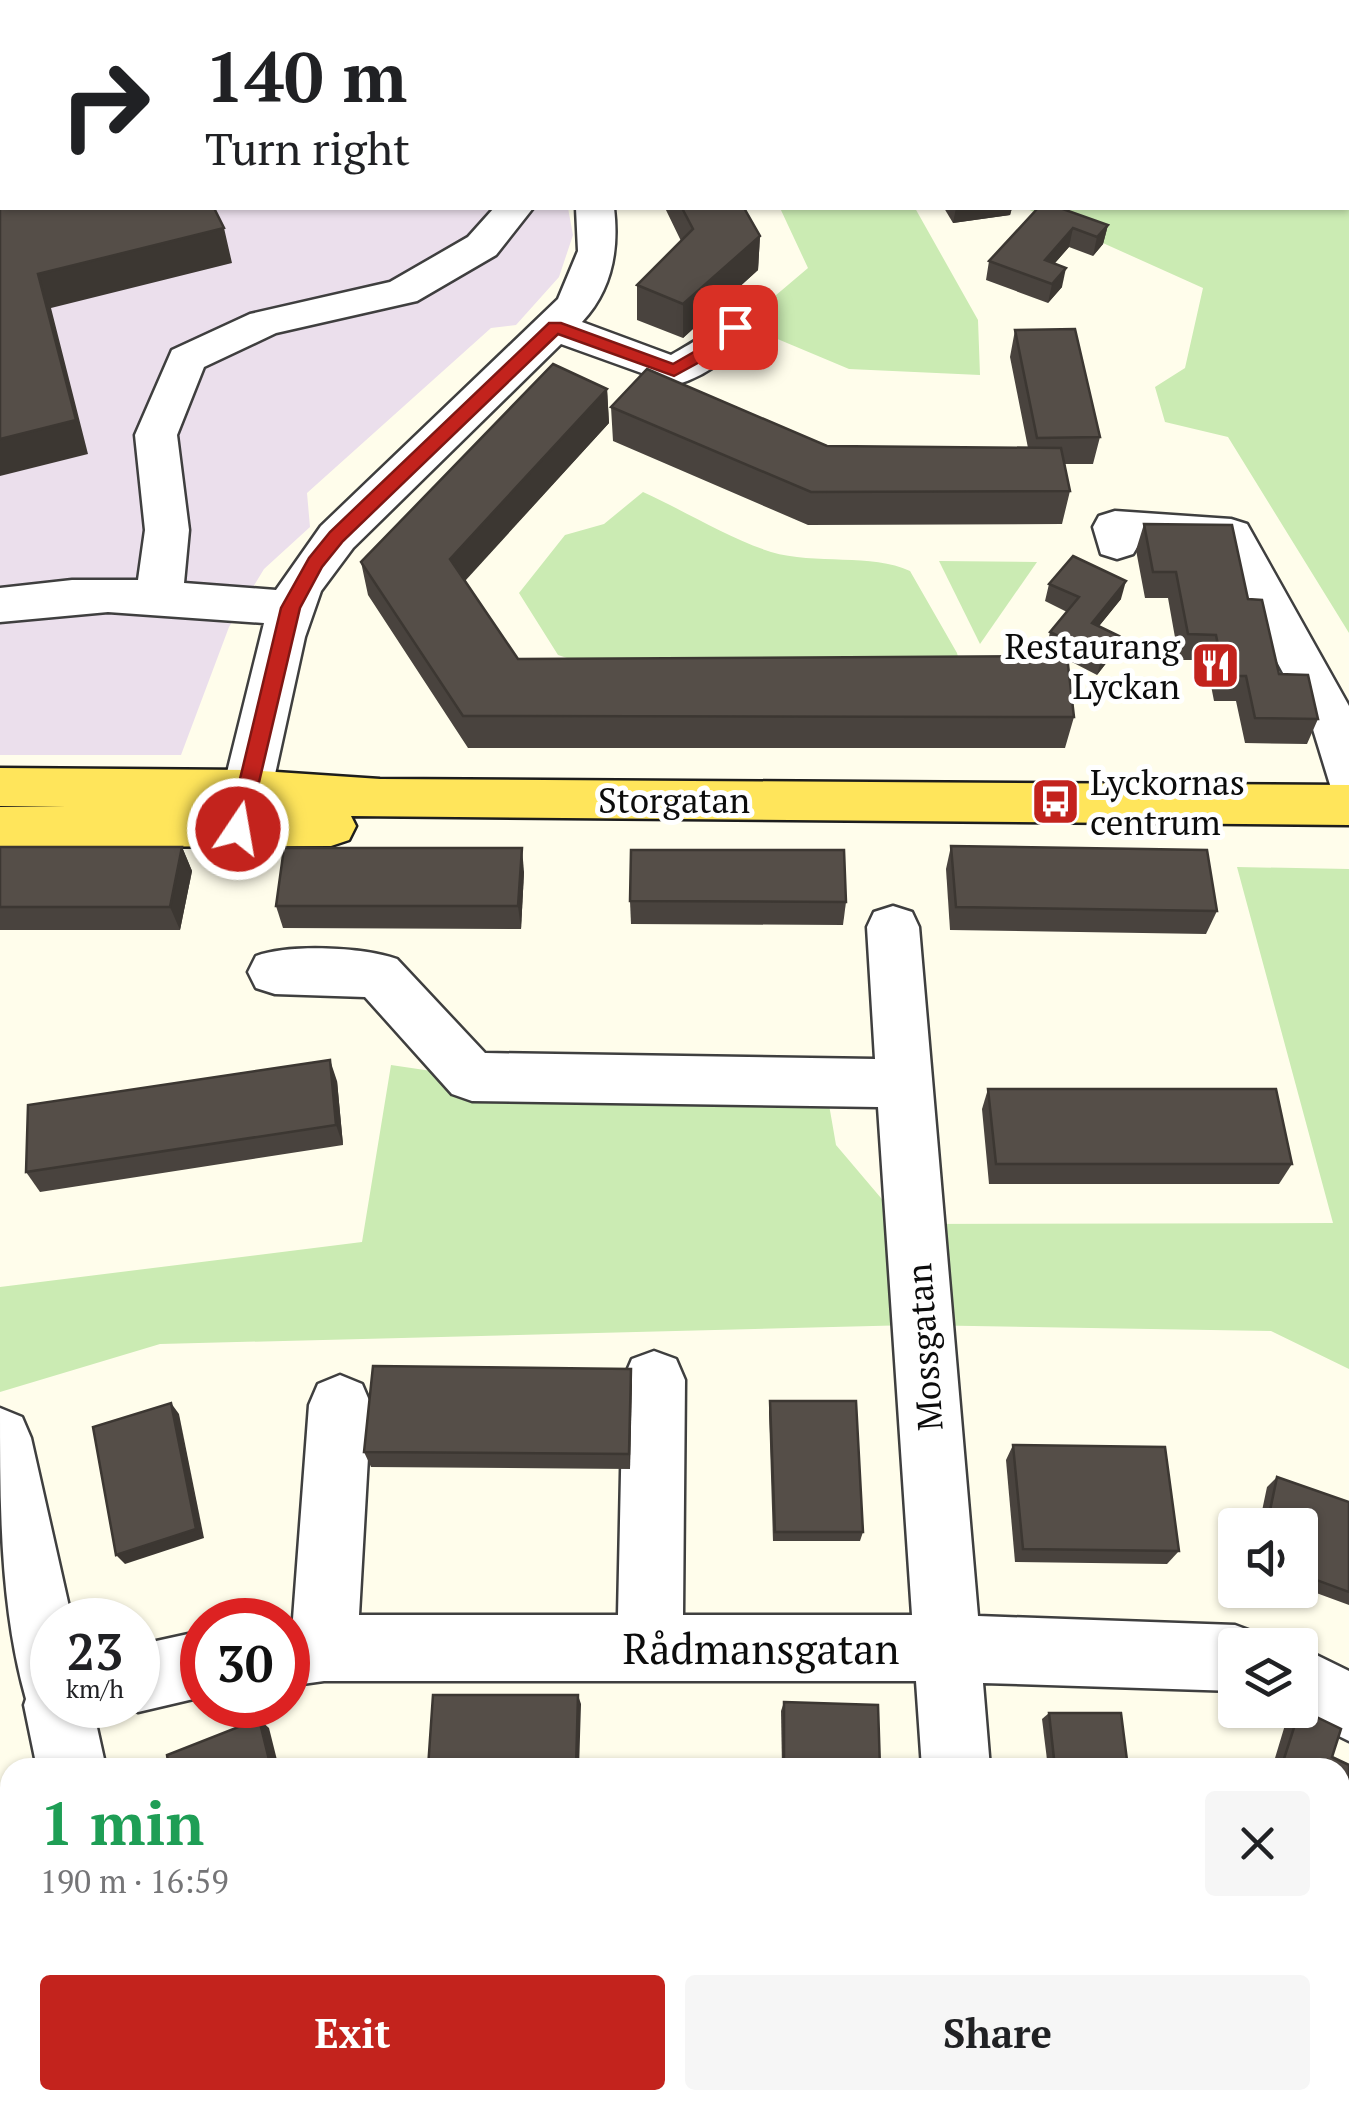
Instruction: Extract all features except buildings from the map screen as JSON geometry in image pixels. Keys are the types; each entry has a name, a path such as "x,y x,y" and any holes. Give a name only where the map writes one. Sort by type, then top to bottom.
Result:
{"main road":[{"name":"Storgatan","path":"0,787 378,825 1349,830"},
{"name":"Storgatan","path":"0,827 380,799 1349,805"}],"street":[{"path":"159,597 167,530 156,436 188,358 264,323 402,292 482,246 512,210"},
{"path":"242,809 290,608 315,562 576,304 598,251 594,210"},
{"path":"555,327 674,371 719,344 752,309"},
{"path":"1117,543 1115,527 1231,535 1336,726 1349,774"},
{"path":"0,605 35,598 159,597 290,608"},
{"name":"Mossgatan","path":"893,927 955,1758"},
{"path":"275,972 378,975 472,1077 904,1083"},
{"path":"650,1648 654,1380"},
{"path":"310,1621 340,1405"},
{"path":"0,1438 34,1598"},
{"name":"Rådmansgatan","path":"310,1650 947,1648 1218,1657"},
{"path":"1318,1691 1349,1707"},
{"path":"63,1728 70,1758"}],"shaded area":[{"path":"0,210 568,210 573,235 559,277 516,325 491,328 307,493 310,527 264,569 229,627 181,755 0,755"}],"green space":[{"path":"781,210 916,210 978,320 980,375 849,369 742,324 808,268"},
{"path":"1029,210 1349,210 1349,633 1228,437 1165,422 1155,387 1185,368 1203,288"},
{"path":"643,492 771,552 878,562 910,571 960,665 573,660 558,655 519,593 565,535 604,524"},
{"path":"939,561 1037,562 980,644"},
{"path":"1237,867 1349,869 1349,1369 1271,1331 913,1325 160,1344 0,1392 0,1287 362,1242 391,1065 472,1077 827,1093 836,1145 903,1224 1333,1223"}],"place":[{"name":"Restaurang Lyckan","path":"1215,666"},
{"name":"Lyckornas centrum","path":"1055,802"}],"route":[{"path":"238,829 290,608 315,562 337,537 555,327 674,371 719,344 735,327"}]}
